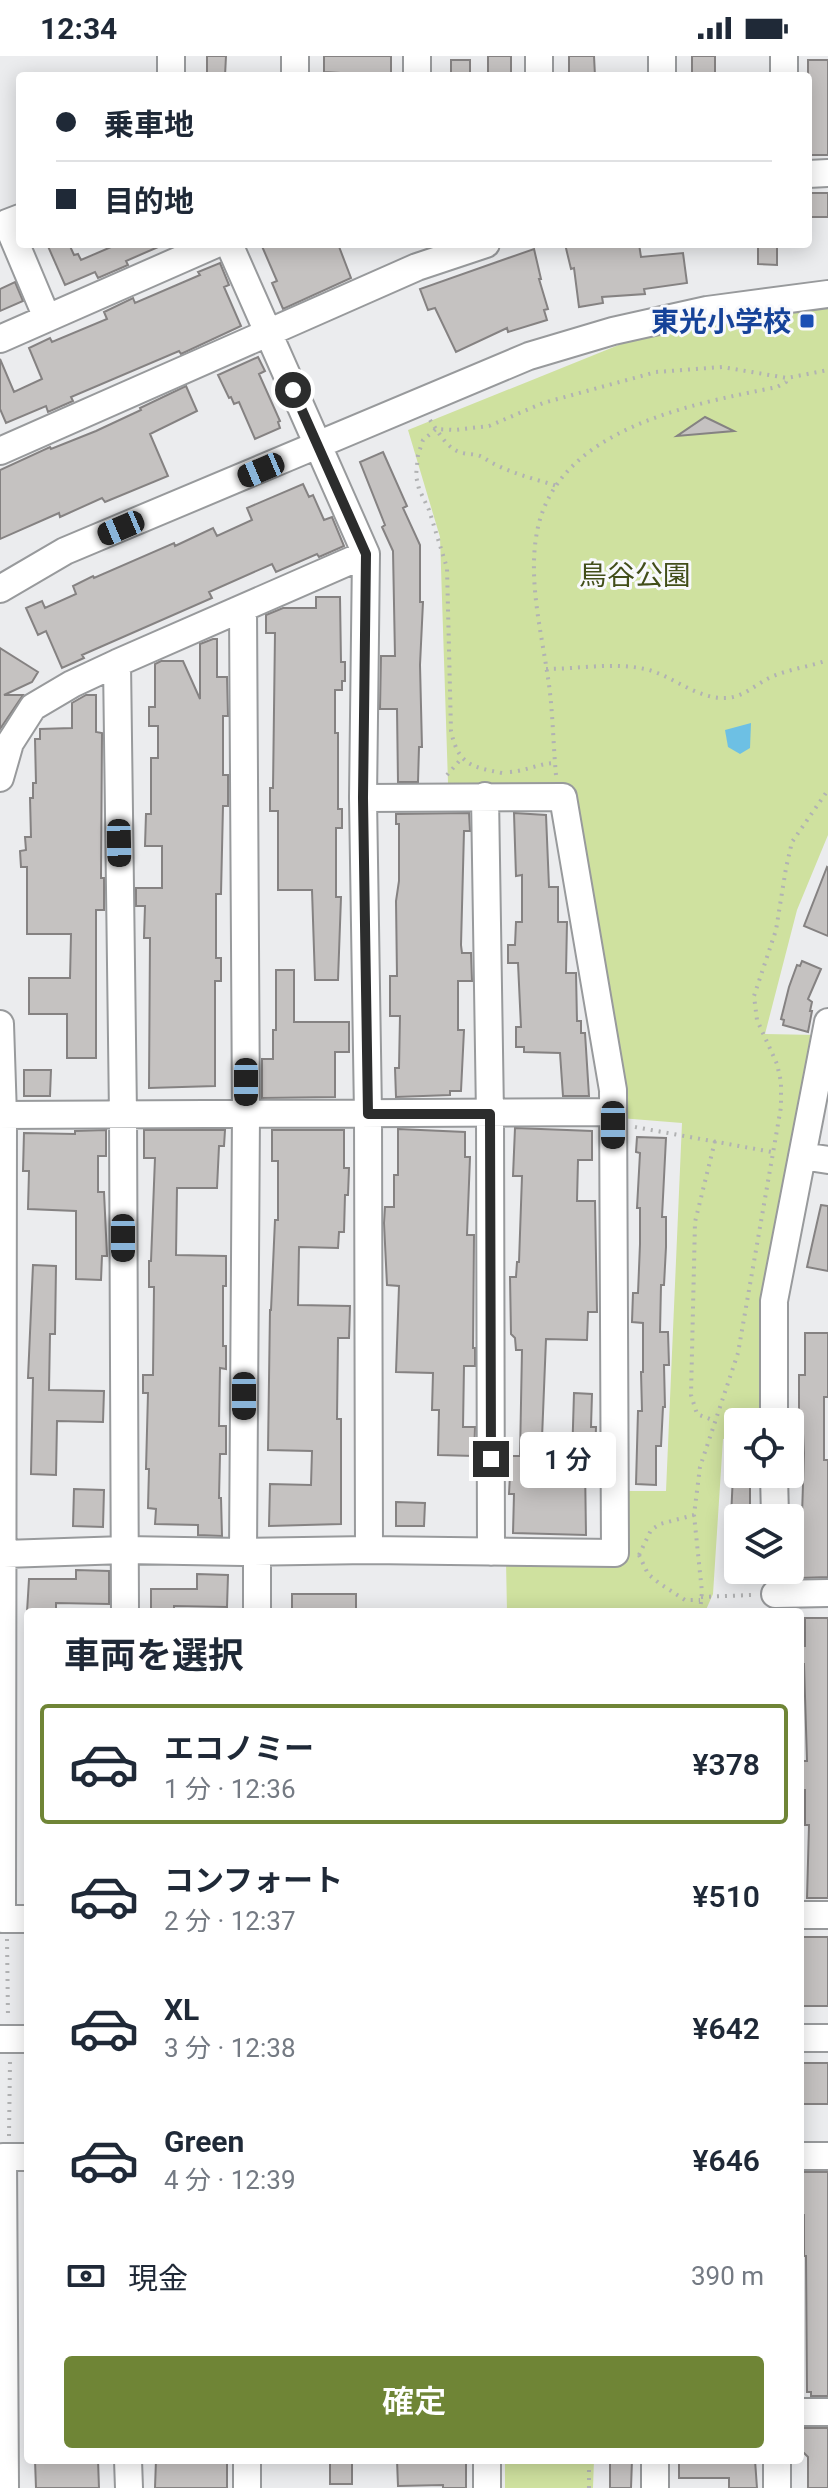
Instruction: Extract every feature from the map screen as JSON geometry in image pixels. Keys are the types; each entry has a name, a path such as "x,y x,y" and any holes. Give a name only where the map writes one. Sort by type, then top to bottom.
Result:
{"street":[{"path":"16,220 7,223 16,244"},
{"path":"18,248 47,318"},
{"path":"0,339 207,248"},
{"path":"231,248 366,554 363,798 368,1114 369,1550"},
{"path":"0,451 268,334 417,256 463,248"},
{"path":"0,589 65,551 529,356 613,331 707,310 828,294"},
{"path":"0,778 10,743 33,707 117,663 366,554"},
{"path":"243,609 250,1552 257,1608"},
{"path":"117,663 125,1608"},
{"path":"485,796 490,1114 491,1552"},
{"path":"4,1554 125,1550 369,1550 627,1554 613,1090 563,797 363,798"},
{"path":"774,1408 774,1301 828,1022"},
{"path":"0,1024 4,1554 15,1919"},
{"path":"1,1116 490,1114 613,1119"},
{"path":"802,1156 828,1160"},
{"path":"775,1592 828,1593"},
{"path":"804,1915 828,1915"},
{"path":"804,2038 828,2038"},
{"path":"804,2156 828,2156"},
{"path":"5,2488 11,2424 15,2157"},
{"path":"804,2412 828,2412"},
{"path":"128,2464 129,2488"},
{"path":"247,2464 247,2488"},
{"path":"487,2464 487,2488"},
{"path":"655,2464 655,2488"},
{"path":"777,2464 777,2488"}],"path":[{"path":"555,763 504,773 474,766 461,759 454,746 451,731 447,568 416,476 423,440 436,429 489,426 543,403 656,372 722,367 787,378 828,370"},
{"path":"558,797 534,561 538,527 546,503 574,467 600,445 629,429 676,409 777,387 787,378"},
{"path":"429,419 444,441 458,452 483,456 500,468 557,486"},
{"path":"546,669 624,665 664,674 697,692 727,698 744,693 769,678 828,660"},
{"path":"700,1608 694,1515 700,1467 741,1341 781,1107 777,1064 757,1020 754,996 776,930 792,842 828,790"},
{"path":"613,1119 773,1152"},
{"path":"715,1141 695,1222 691,1395 697,1414 715,1421"},
{"path":"694,1515 660,1524 627,1554 659,1583 685,1600 775,1592"},
{"path":"15,1919 7,1930 6,2038 9,2146 15,2157"},
{"path":"589,2464 589,2488"}],"green space":[{"name":"鳥谷公園","path":"828,309 828,835 797,910 765,1034 817,1035 768,1408 724,1408 713,1594 707,1608 507,1608 506,1561 624,1560 626,1491 666,1491 682,1123 620,1118 569,793 448,783 440,537 408,430 636,338 749,313"},
{"path":"505,2464 594,2464 593,2488 505,2488"}],"water":[{"path":"751,723 750,748 740,754 728,747 725,730"}],"building":[{"path":"207,56 226,56 225,72 207,72"},
{"path":"324,56 391,56 391,72 324,72"},
{"path":"488,56 511,56 511,72 488,72"},
{"path":"569,56 594,56 595,72 569,72"},
{"path":"692,56 715,56 715,72 692,72"},
{"path":"451,60 470,60 470,72 451,72"},
{"path":"808,60 828,60 828,155 812,155 812,72 808,72"},
{"path":"812,193 828,193 828,217 812,217"},
{"path":"49,248 71,248 81,260 109,248 156,248 98,278 95,272 65,285"},
{"path":"263,248 340,248 351,278 283,309 272,283 277,281"},
{"path":"566,248 640,248 641,257 683,253 687,283 644,289 645,294 602,297 603,303 579,307 574,268 571,269"},
{"path":"758,248 777,248 777,265 758,264"},
{"path":"534,249 548,309 544,310 547,320 508,332 507,328 456,352 435,308 428,310 420,289"},
{"path":"220,263 229,285 224,287 241,326 181,354 179,351 71,397 73,401 48,412 46,406 6,423 0,409 0,359 14,392 42,379 29,348 107,319 104,312 133,298 135,303"},
{"path":"15,282 23,301 0,311 0,289"},
{"path":"258,357 265,371 259,374 280,421 280,428 255,439 239,402 234,404 229,398 218,375"},
{"path":"186,386 197,411 150,434 168,476 105,502 102,498 60,517 59,513 0,539 0,470 50,447 96,431"},
{"path":"705,417 734,431 677,436"},
{"path":"383,452 420,545 420,602 423,602 420,665 422,747 419,747 418,782 398,782 397,709 380,709 381,656 395,656 393,551 360,462"},
{"path":"303,484 309,497 313,495 324,520 332,517 344,546 276,572 272,564 209,592 212,598 82,655 84,658 62,668 46,631 38,635 26,608 42,601 45,608 76,594 73,586 93,576 174,543 175,546 213,528 217,536 252,520 247,508"},
{"path":"316,597 340,597 341,662 345,662 342,690 335,690 338,809 342,809 342,828 336,828 336,897 341,897 338,980 315,980 312,890 278,890 278,811 270,811 275,633 266,633 266,615 283,608 316,608"},
{"path":"217,639 217,677 227,677 228,716 223,716 223,775 228,775 228,806 223,806 221,894 216,894 216,958 221,958 221,981 215,981 215,1086 149,1088 150,938 144,938 145,906 136,906 136,888 162,888 162,846 145,846 146,814 151,814 151,758 158,758 158,726 149,726 149,707 155,707 155,664 183,661 200,699 200,644"},
{"path":"0,648 38,672 32,682 4,695 23,695 0,729"},
{"path":"86,695 96,695 96,732 102,733 101,878 104,878 104,910 96,910 96,1058 67,1058 67,1014 29,1014 29,978 70,978 71,934 27,934 27,867 21,867 20,851 26,850 25,837 31,837 30,798 33,798 33,783 36,783 35,739 40,739 40,729 72,728 72,703"},
{"path":"469,813 470,831 464,831 461,945 462,953 471,953 472,981 458,981 458,1030 464,1030 461,1091 450,1091 450,1095 396,1097 395,1068 399,1068 400,1016 390,1016 390,976 397,976 399,824 396,824 396,814"},
{"path":"514,813 546,815 549,887 558,887 558,922 567,922 566,973 576,973 577,1021 581,1021 581,1033 585,1033 589,1096 563,1096 560,1053 524,1052 524,1047 516,1047 516,1027 521,1027 518,963 508,963 508,945 515,945 516,922 522,922 522,875 516,876"},
{"path":"828,868 828,936 804,926"},
{"path":"802,961 821,969 808,999 812,1002 812,1011 808,1032 783,1025 784,1020 781,1019 789,987 797,965 800,966"},
{"path":"276,970 294,970 294,1022 349,1022 349,1052 335,1052 335,1097 262,1098 262,1059 273,1059"},
{"path":"24,1070 51,1070 50,1096 24,1096"},
{"path":"515,1128 592,1131 592,1160 578,1160 577,1201 595,1201 597,1312 588,1312 587,1340 546,1339 541,1463 585,1464 586,1535 513,1533 514,1494 509,1494 511,1456 520,1456 522,1350 516,1350 515,1338 511,1334 510,1277 516,1277 519,1262 522,1176 513,1176"},
{"path":"398,1129 465,1132 465,1157 470,1157 467,1235 474,1235 475,1366 464,1366 463,1427 475,1427 474,1456 438,1455 439,1410 432,1410 433,1373 396,1372 399,1286 387,1285 384,1223 385,1207 394,1207"},
{"path":"106,1130 106,1156 98,1156 98,1192 104,1192 107,1256 102,1256 101,1280 76,1279 76,1211 28,1209 29,1171 23,1171 24,1133 75,1134 75,1131"},
{"path":"144,1130 225,1130 224,1146 219,1146 217,1188 177,1188 176,1255 226,1256 223,1346 226,1346 226,1369 220,1368 219,1426 226,1426 226,1454 220,1454 222,1536 198,1535 198,1525 155,1524 156,1509 148,1508 148,1393 143,1393 143,1375 153,1375 154,1287 149,1287 149,1261 155,1158 144,1158"},
{"path":"272,1130 344,1130 344,1168 349,1168 344,1232 339,1232 338,1248 299,1247 298,1305 350,1306 349,1338 338,1338 341,1524 269,1526 270,1484 311,1485 312,1451 268,1450 270,1310 275,1220 278,1220 278,1161 272,1161"},
{"path":"637,1137 666,1138 662,1217 666,1217 666,1247 660,1332 668,1332 669,1365 664,1365 665,1407 661,1446 656,1446 656,1485 636,1484 638,1411 642,1411 643,1372 643,1323 632,1322 633,1293 638,1293 640,1244 640,1208 637,1208 640,1153 636,1152"},
{"path":"821,1205 828,1206 828,1271 807,1267"},
{"path":"33,1265 56,1266 55,1334 50,1334 49,1390 104,1391 103,1422 57,1421 56,1475 31,1474 33,1378 28,1378"},
{"path":"805,1333 828,1333 824,1460 828,1460 828,1577 804,1578 804,1408 799,1408 799,1375 805,1375"},
{"path":"574,1393 592,1394 591,1427 596,1427 595,1460 572,1459"},
{"path":"732,1488 750,1488 750,1504 732,1504"},
{"path":"74,1489 104,1490 103,1527 73,1526"},
{"path":"396,1502 425,1503 424,1526 396,1526"},
{"path":"76,1570 109,1571 109,1604 56,1603 56,1608 27,1608 29,1579 76,1579"},
{"path":"197,1574 228,1575 227,1607 151,1608 151,1589 197,1589"},
{"path":"292,1594 356,1594 356,1608 292,1608"},
{"path":"805,1618 828,1618 828,1898 807,1898 809,1825 805,1825 804,1790 804,1761 807,1761"},
{"path":"804,1937 828,1937 828,2006 804,2006"},
{"path":"804,2063 828,2063 828,2104 804,2104"},
{"path":"804,2172 828,2172 828,2396 811,2396 811,2392 807,2392"},
{"path":"804,2428 828,2428 828,2488 808,2488 808,2457 804,2453"},
{"path":"35,2464 98,2464 99,2488 36,2488"},
{"path":"156,2464 227,2464 227,2488 155,2488"},
{"path":"330,2464 352,2464 352,2484 330,2484"},
{"path":"397,2464 466,2464 466,2488 398,2486"},
{"path":"610,2464 632,2464 631,2488 610,2488"},
{"path":"679,2464 755,2464 757,2488 729,2488 729,2478 679,2478"}],"place":[{"name":"東光小学校","path":"807,321"}],"route":[{"path":"293,390 366,554 363,798 368,1114 490,1114 491,1459"}]}
